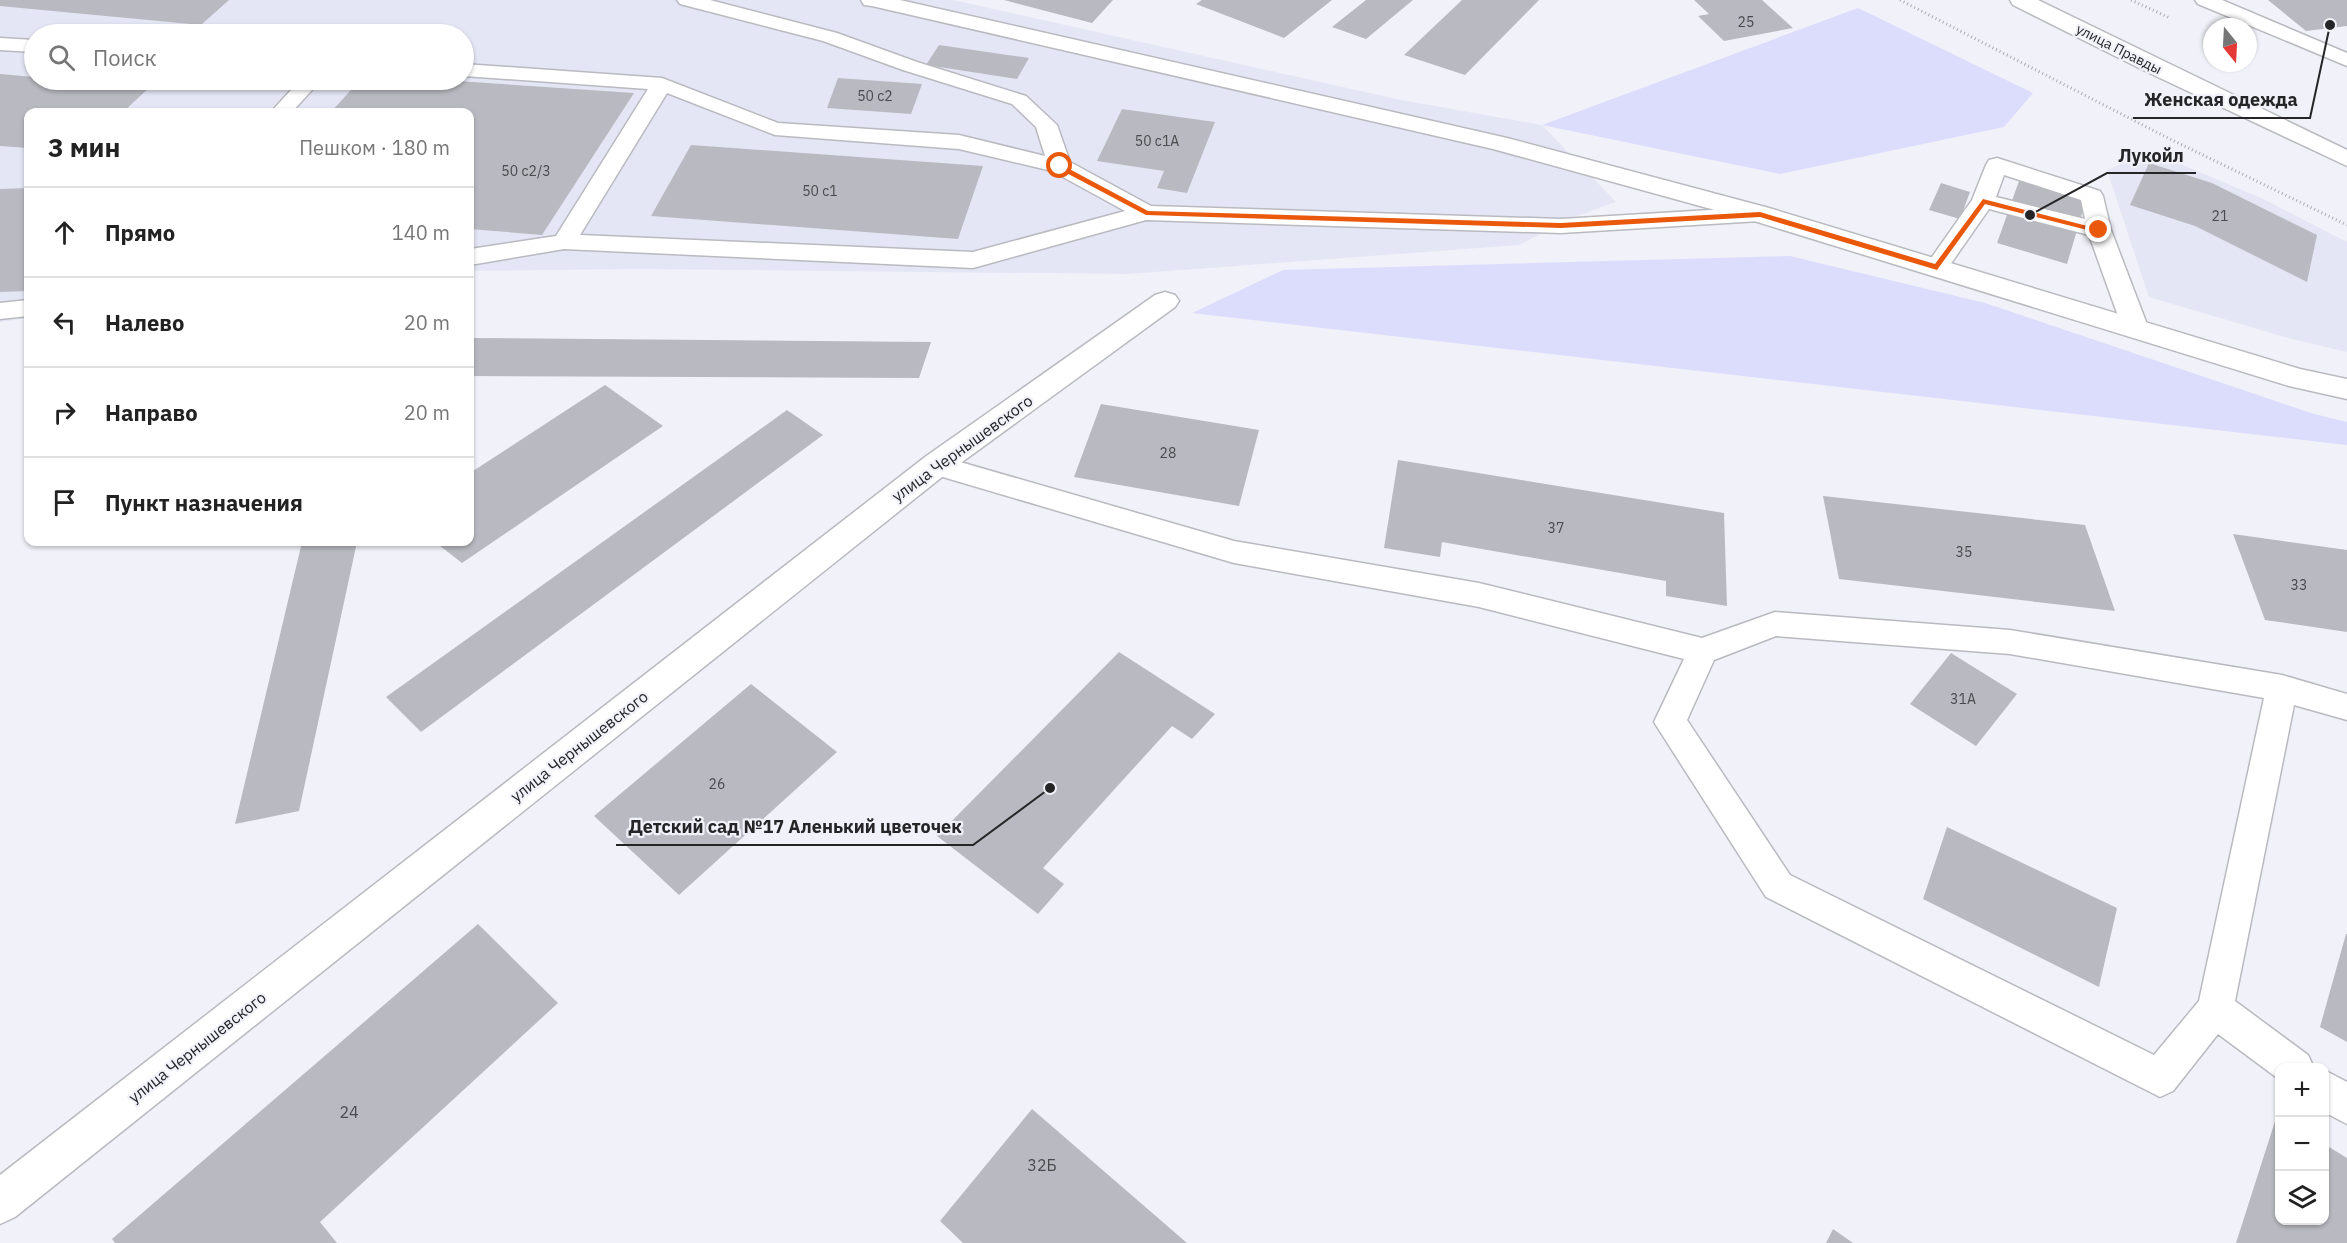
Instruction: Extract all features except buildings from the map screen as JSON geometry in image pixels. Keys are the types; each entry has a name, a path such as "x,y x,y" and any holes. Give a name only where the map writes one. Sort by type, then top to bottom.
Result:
{"street":[{"path":"872,0 1498,143 1760,214 2299,379 2347,388"},
{"name":"улица Правды","path":"2021,0 2347,159"},
{"name":"улица Чернышевского","path":"0,1202 936,465 1165,301"}],"lane":[{"path":"687,0 830,37 909,66 1019,100 1046,125 1060,166"},
{"path":"2205,0 2347,60"},
{"path":"0,44 24,45"},
{"path":"474,71 662,84 776,129 959,142 1060,166 1146,213"},
{"path":"564,242 662,84"},
{"path":"285,108 302,90"},
{"path":"1937,267 1983,201 1997,165 2092,196 2099,230 2134,327"},
{"path":"1983,201 2099,230"},
{"path":"474,256 564,242 973,260 1146,213 1561,226 1760,214"},
{"path":"0,311 24,308"},
{"path":"936,465 1234,552 1479,595 1703,651 1775,624 2010,642 2282,688 2347,706"},
{"path":"1703,651 1670,722 1778,886 2160,1078 2215,1009 2282,688"},
{"path":"2215,1009 2288,1063"},
{"path":"2329,1092 2347,1105"}],"path":[{"path":"1900,0 2168,138 2347,225"}],"shaded area":[{"path":"0,0 953,0 1401,100 1542,125 1616,202 1571,218 1519,245 1128,274 638,269 474,271 474,108 24,108 24,319 0,322"},
{"path":"1858,8 2033,93 2004,127 1780,174 1542,125"},
{"path":"2152,152 2261,198 2347,242 2347,352 2288,338 2149,297 2107,170"},
{"path":"1790,256 1985,303 2314,414 2347,422 2347,445 1192,313 1283,270"}],"place":[{"name":"Женская одежда","path":"2330,25"},
{"name":"Лукойл","path":"2030,215"},
{"name":"Детский сад №17 Аленький цветочек","path":"1050,788"}],"route":[{"path":"1060,166 1146,213 1561,226 1760,214 1937,267 1983,201 2099,230"}]}
